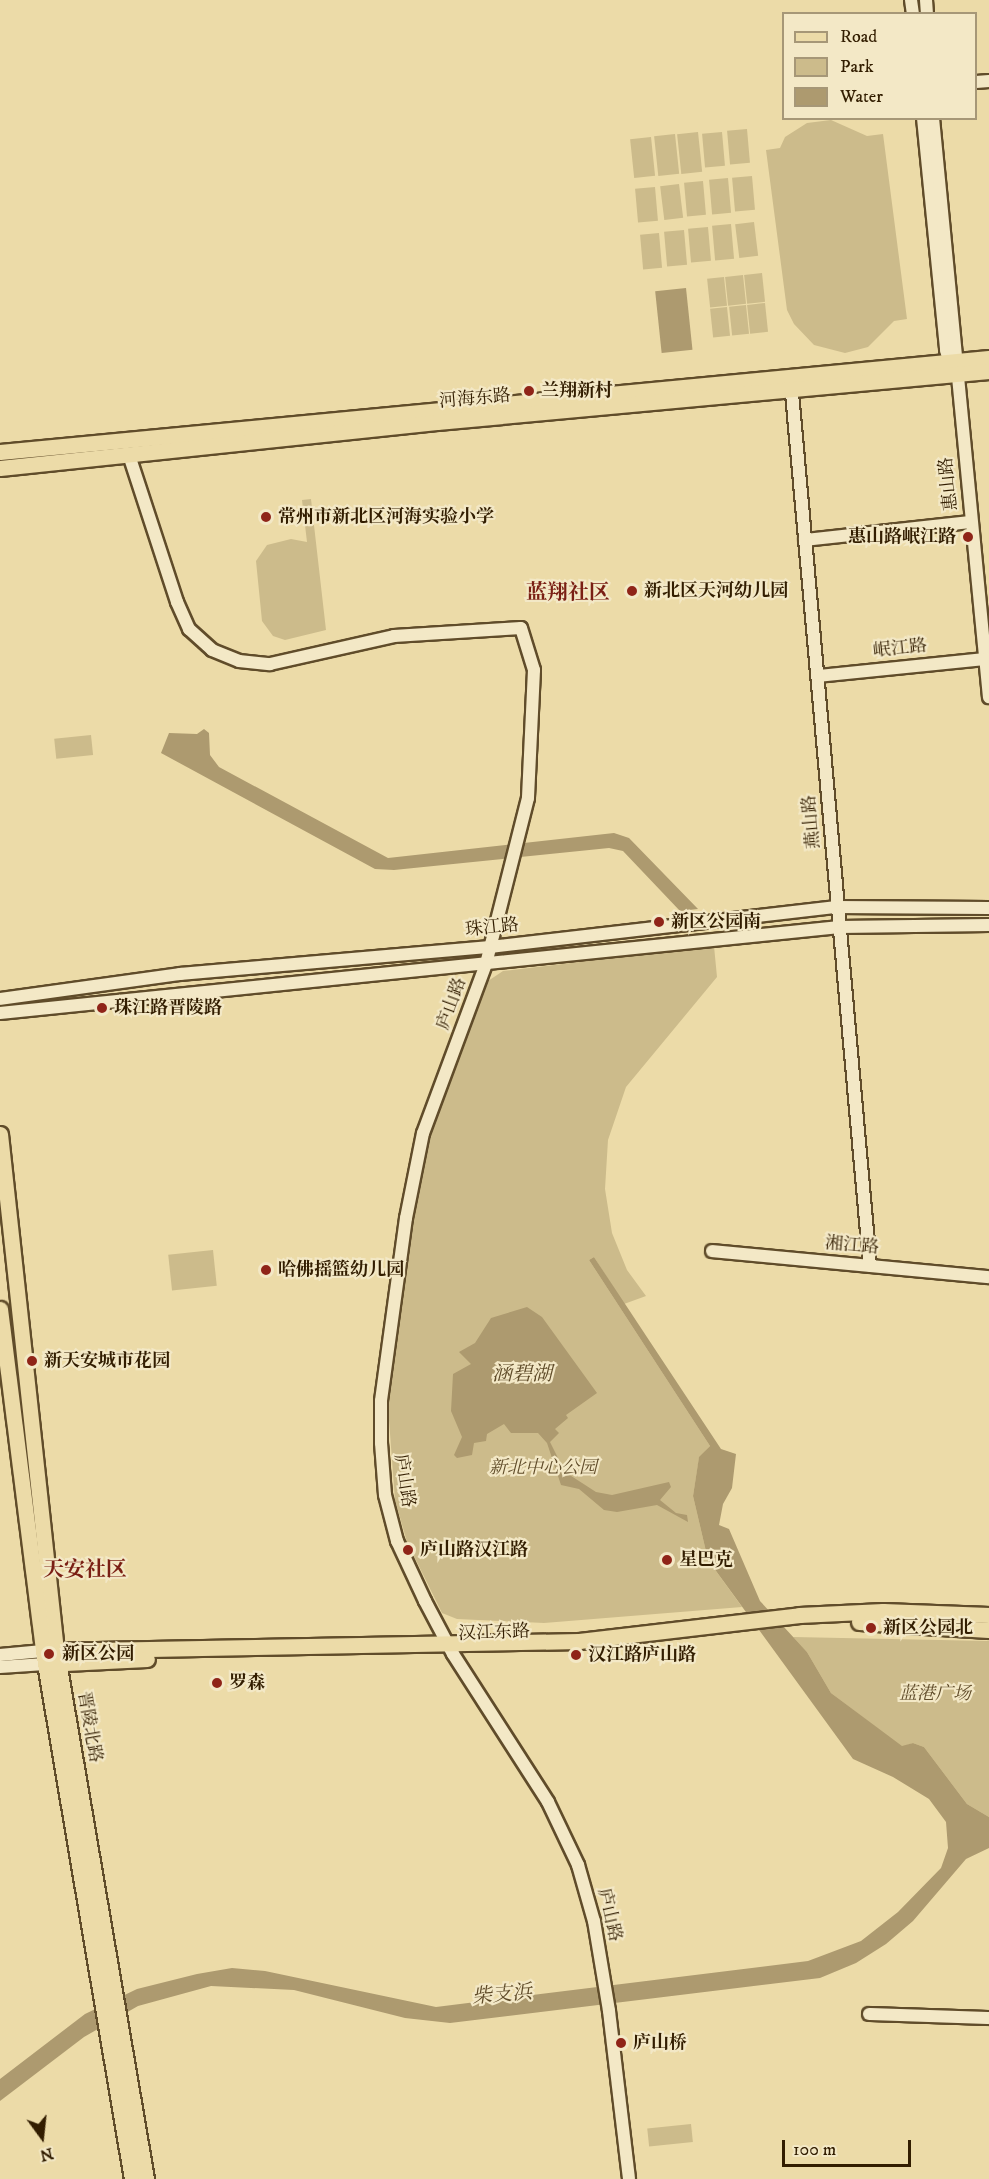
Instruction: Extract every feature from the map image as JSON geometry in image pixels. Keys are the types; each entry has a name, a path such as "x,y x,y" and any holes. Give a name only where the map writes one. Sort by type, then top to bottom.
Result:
{"main road":[{"name":"河海东路","path":"0,468 954,366 989,358"},
{"name":"河海东路","path":"954,366 989,371"},
{"name":"河海东路","path":"0,452 791,383"},
{"name":"晋陵北路","path":"0,1134 51,1657 115,1996 146,2179"},
{"name":"晋陵北路","path":"0,1310 101,2005 132,2179"},
{"name":"汉江东路","path":"51,1657 450,1649 744,1627 884,1611 989,1615"},
{"name":"汉江东路","path":"784,1621 872,1621 989,1630"}],"street":[{"name":"惠山路","path":"923,120 954,366 989,697"},
{"name":"惠山路","path":"933,120 954,366"},
{"name":"燕山路","path":"791,383 870,1265"},
{"name":"庐山路","path":"129,455 177,602 189,629 212,650 239,661 270,664 394,636 521,628 534,670 528,798 486,964 423,1133 404,1229 381,1401 385,1495 397,1541 450,1649 567,1834 594,1921 609,2011 629,2179"},
{"path":"805,540 971,522"},
{"name":"岷江路","path":"818,676 986,658"},
{"name":"珠江路","path":"0,999 180,974 490,947 837,907 989,908"},
{"name":"珠江路","path":"0,1013 840,927 989,925"},
{"name":"湘江路","path":"712,1251 989,1277"},
{"name":"汉江东路","path":"0,1655 51,1657"},
{"name":"汉江东路","path":"0,1667 51,1657"},
{"path":"869,2014 989,2018"}],"green space":[{"path":"831,120 867,136 883,134 907,319 894,321 868,347 845,353 814,345 794,324 787,310 766,150 780,148 785,137 807,123"},
{"path":"747,129 750,163 730,165 727,131"},
{"path":"698,132 702,172 681,174 677,134"},
{"path":"722,132 725,166 705,168 702,134"},
{"path":"675,134 679,174 658,176 654,136"},
{"path":"651,137 655,176 634,178 630,139"},
{"path":"752,176 755,210 735,212 732,178"},
{"path":"728,178 731,213 712,215 709,180"},
{"path":"703,181 706,215 687,217 684,183"},
{"path":"679,184 683,218 664,220 660,186"},
{"path":"655,187 658,221 638,223 635,189"},
{"path":"754,222 758,256 739,258 735,224"},
{"path":"731,224 734,259 715,261 712,226"},
{"path":"708,227 711,261 691,263 688,229"},
{"path":"684,230 687,265 667,267 664,232"},
{"path":"659,233 662,268 643,270 640,235"},
{"path":"762,273 765,302 747,304 744,275"},
{"path":"743,275 746,304 728,306 725,277"},
{"path":"724,277 727,306 710,308 707,279"},
{"path":"765,303 768,332 750,334 747,305"},
{"path":"746,305 749,334 732,336 729,307"},
{"path":"727,307 730,336 713,338 710,309"},
{"path":"311,499 326,630 285,640 273,636 262,621 256,561 267,545 291,539 307,542 302,500"},
{"path":"91,735 93,755 56,759 54,739"},
{"name":"新北中心公园","path":"714,946 717,977 626,1087 608,1140 605,1189 612,1233 627,1270 646,1296 624,1304 594,1257 589,1260 710,1446 699,1458 693,1496 708,1560 742,1607 544,1623 457,1619 442,1613 407,1542 395,1500 388,1407 399,1292 429,1134 482,995 488,981 503,971"},
{"path":"213,1250 217,1286 172,1291 168,1255"},
{"name":"蓝港广场","path":"793,1637 989,1641 989,1817 967,1804 924,1747 913,1743 902,1747 831,1693 807,1652"},
{"path":"691,2124 693,2142 649,2147 647,2129"}],"water":[{"path":"686,288 692,350 662,353 655,291"},
{"path":"204,729 209,733 210,755 219,767 388,858 614,833 629,838 698,909 680,911 623,851 609,848 394,870 375,869 161,753 169,733 197,734"},
{"path":"594,1257 721,1449 736,1454 732,1488 723,1504 719,1525 729,1529 760,1601 807,1652 831,1693 902,1746 913,1743 924,1747 967,1804 989,1817 989,1848 966,1859 913,1921 886,1944 856,1963 820,1978 450,2023 405,2018 294,1990 211,1986 138,2006 84,2037 0,2101 0,2079 85,2014 137,1989 197,1974 232,1968 265,1971 436,2007 808,1961 861,1941 898,1912 941,1868 948,1848 946,1822 929,1799 893,1777 853,1759 708,1560 693,1496 699,1457 710,1446 589,1260"},
{"name":"涵碧湖","path":"527,1307 542,1317 597,1393 566,1415 568,1418 555,1429 559,1433 550,1442 565,1472 596,1492 612,1495 669,1482 671,1487 660,1500 676,1513 687,1515 688,1522 657,1505 617,1512 604,1510 579,1489 561,1485 547,1443 538,1433 511,1433 504,1424 487,1434 486,1441 474,1443 472,1455 457,1458 454,1455 462,1437 451,1411 453,1374 471,1364 459,1352 475,1343 491,1318"}],"place":[{"name":"兰翔新村","path":"529,391"},
{"name":"常州市新北区河海实验小学","path":"266,517"},
{"name":"惠山路岷江路","path":"968,537"},
{"name":"新北区天河幼儿园","path":"632,591"},
{"name":"新区公园南","path":"659,922"},
{"name":"珠江路晋陵路","path":"102,1008"},
{"name":"哈佛摇篮幼儿园","path":"266,1270"},
{"name":"新天安城市花园","path":"32,1361"},
{"name":"庐山路汉江路","path":"408,1550"},
{"name":"星巴克","path":"667,1560"},
{"name":"新区公园北","path":"871,1628"},
{"name":"新区公园","path":"49,1654"},
{"name":"汉江路庐山路","path":"576,1655"},
{"name":"罗森","path":"217,1683"},
{"name":"庐山桥","path":"621,2043"}],"district":[{"name":"蓝翔社区","path":"568,593"},
{"name":"天安社区","path":"85,1570"}],"water label":[{"name":"柴支浜","path":"502,1995"}]}
